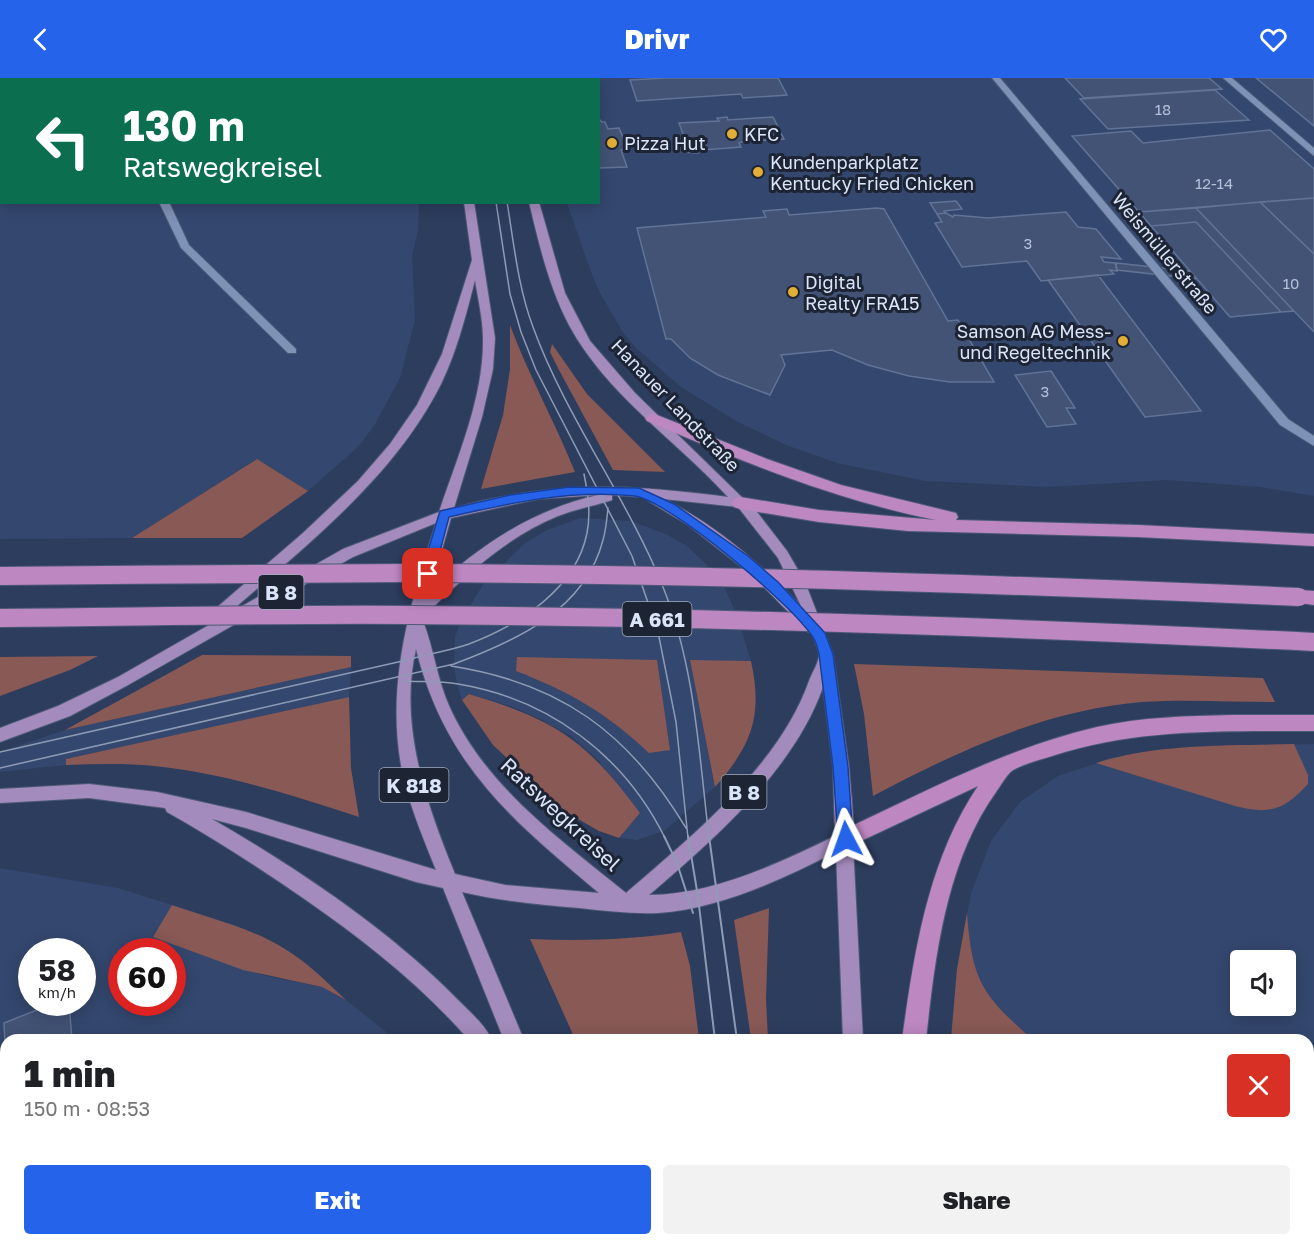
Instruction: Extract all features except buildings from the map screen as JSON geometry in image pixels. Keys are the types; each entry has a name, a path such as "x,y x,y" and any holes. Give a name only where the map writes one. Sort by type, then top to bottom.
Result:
{"highway":[{"path":"652,418 780,471 908,508 949,517 1138,531"},
{"path":"740,503 819,516 886,523 1138,531 1314,540"},
{"name":"A 661","path":"0,576 405,573 714,578 1136,589 1306,598"},
{"name":"A 661","path":"0,618 409,615 760,621 1131,633 1314,642"},
{"path":"846,839 1004,765 1057,746 1100,735 1152,728 1235,723 1314,723"},
{"path":"915,1034 937,907 958,843 979,800 1004,765"}],"main road":[{"path":"469,204 489,338 487,369 476,417 444,514 569,491 639,492 740,503 775,543 790,567 821,637 826,654 841,767 846,839 853,1034"},
{"name":"Hanauer Landstraße","path":"534,204 544,243 567,311 586,342 610,373 652,418 740,503"},
{"path":"123,681 214,618 338,508 377,470 404,437 436,381 451,345 476,258"},
{"path":"418,616 464,567 489,548 532,522 567,507 639,492 669,507 744,560 774,586 821,637"},
{"name":"K 818","path":"444,514 405,675 406,739 414,786 448,881 512,1034"},
{"name":"B 8","path":"0,735 64,711 123,681 348,553 380,538 444,514"},
{"name":"Ratswegkreisel","path":"418,616 441,706 476,764 515,808 626,904"},
{"name":"B 8","path":"626,904 694,843 768,764 789,738 810,700 826,654"},
{"name":"Ratswegkreisel","path":"0,796 90,791 157,799 246,820 416,874 505,893 626,904 660,904 711,894 772,875 846,839"},
{"path":"157,799 260,858 380,941 467,1021 477,1034"}],"street":[{"name":"Weismüllerstraße","path":"996,78 1284,422 1314,442"},
{"path":"1227,78 1314,153"},
{"path":"165,204 185,246 292,351"}],"shaded area":[{"path":"600,78 1314,78 1314,496 1260,487 1167,480 1048,487 925,481 837,463 786,445 736,421 681,387 637,349 622,331 591,272 567,204 600,204"},
{"path":"0,204 419,204 418,231 412,255 415,320 400,378 374,426 359,446 308,491 257,459 132,538 0,539"},
{"path":"510,325 575,472 481,489 503,415 510,369"},
{"path":"552,344 587,394 665,472 613,470 550,352"},
{"path":"257,459 308,491 242,538 132,538"},
{"path":"580,518 631,521 668,535 687,546 707,565 725,589 736,613 751,661 690,661 715,787 664,831 637,840 619,838 640,813 597,759 571,736 513,707 469,694 462,700 454,666 455,637 461,621 484,583 525,543 547,530","holes":["657,660 622,727 593,706 560,688"]},
{"path":"202,655 351,656 351,667 65,730"},
{"path":"98,656 70,670 0,696 0,657"},
{"path":"517,657 657,660 670,750 649,753 618,726 587,705 554,687 516,671"},
{"path":"690,660 751,661 756,698 751,729 738,757 715,787"},
{"path":"854,664 1263,678 1275,702 1142,702 1106,706 1071,714 1003,735 937,763 873,796 864,714"},
{"path":"351,667 349,697 67,759 66,765 0,772 0,752 65,730"},
{"path":"469,694 525,713 567,736 603,767 640,813 619,838 599,831 571,815 548,797 493,745 462,700"},
{"path":"349,697 351,768 359,817 232,779 180,769 143,765 66,765 66,759"},
{"path":"1294,744 1308,775 1308,784 1284,805 1267,810 1235,806 1096,763 1169,749"},
{"path":"1314,744 1314,1034 952,1034 957,969 971,893 991,841 1020,802 1058,776 1116,757 1196,747"},
{"path":"0,868 118,888 172,905 153,937 156,938 108,938 108,1016 186,1016 186,948 266,976 322,987 346,1000 389,1034 0,1034"},
{"path":"172,905 244,929 285,949 302,960 346,1000 322,987 243,970 186,949 186,938 153,937"},
{"path":"769,908 766,999 768,1034 750,1034 734,920"},
{"path":"967,913 972,955 983,985 1001,1010 1026,1034 951,1034 957,969"},
{"path":"681,932 690,966 698,1034 573,1034 530,939 643,937"}],"tram line":[{"path":"496,204 510,294 521,332 536,370 608,509"},
{"path":"507,204 520,281 533,327 562,393 632,521 663,587 674,617 689,679 709,838"},
{"path":"0,752 407,660 469,644 507,627 543,602 558,588 581,553 589,518 584,474"},
{"path":"0,768 454,664 501,645 545,620 581,586 594,564 603,540 608,509"},
{"path":"608,509 632,556 658,632 676,722 688,838"},
{"path":"451,666 490,674 526,685 559,700 588,718 616,739 641,765 664,794 686,828"},
{"path":"403,681 451,683 491,692 553,717 605,757 628,781 648,808 665,838"},
{"path":"688,836 698,897 714,1034"},
{"path":"709,836 736,1034"},
{"path":"665,838 677,863 693,913"}],"place":[{"name":"KFC","path":"732,134"},
{"name":"Pizza Hut","path":"612,143"},
{"name":"Kundenparkplatz Kentucky Fried Chicken","path":"758,172"},
{"name":"Digital Realty FRA15","path":"793,292"},
{"name":"Samson AG Mess- und Regeltechnik","path":"1123,341"}],"route":[{"path":"428,574 444,514 476,506 569,491 639,492 656,499 689,519 744,560 774,586 821,637 826,654 841,767 846,839"}]}
